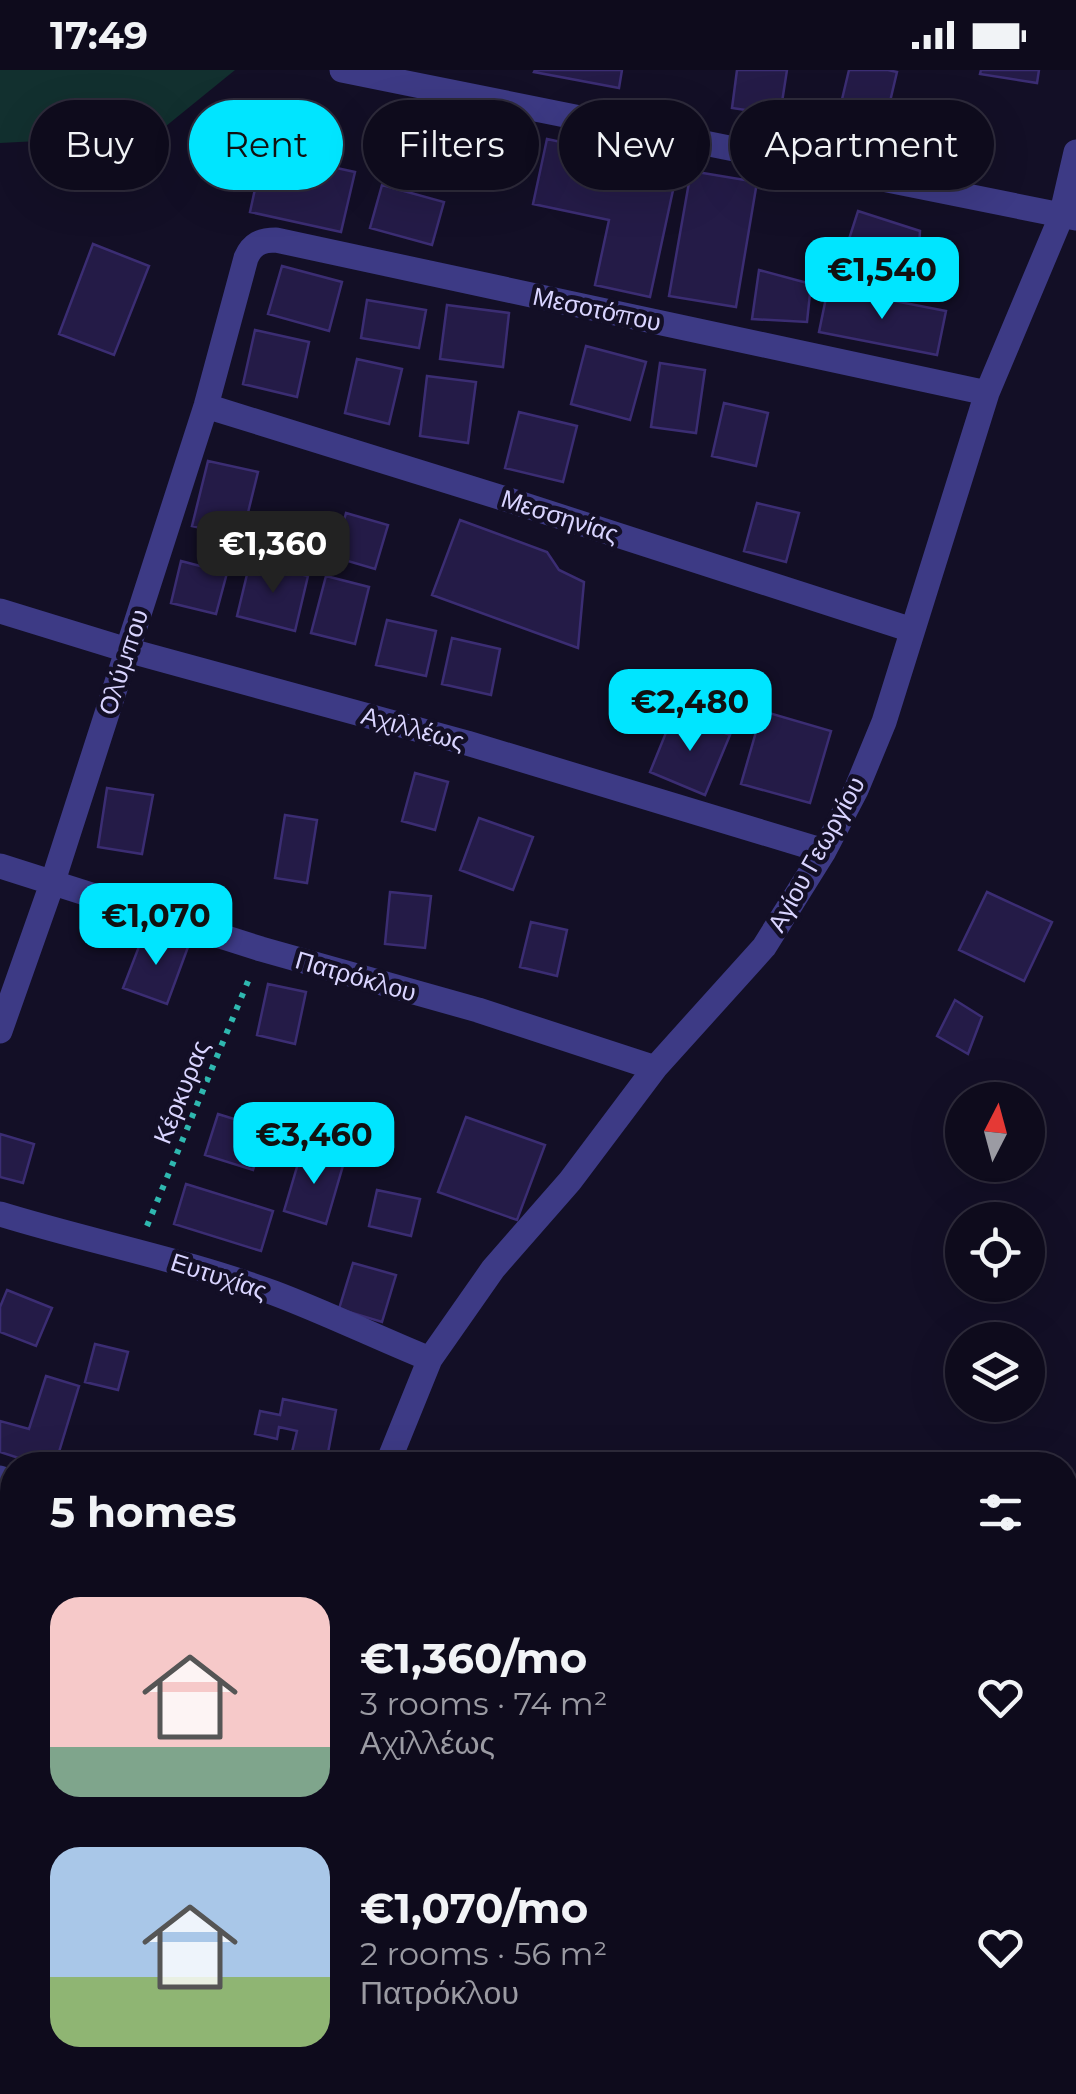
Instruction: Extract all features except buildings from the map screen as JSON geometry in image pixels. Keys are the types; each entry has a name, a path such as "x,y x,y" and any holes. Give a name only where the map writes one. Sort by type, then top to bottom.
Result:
{"street":[{"path":"342,70 1068,218"},
{"name":"Αγίου Γεωργίου","path":"393,1452 430,1360 493,1269 570,1181 655,1068 764,947 824,851 856,790 877,738 988,392 1068,218 1076,152"},
{"name":"Μεσοτόπου","path":"236,290 250,249 266,240 276,240 988,392"},
{"name":"Ολύμπου","path":"0,1031 53,882 206,406 236,290"},
{"name":"Μεσσηνίας","path":"206,406 912,630"},
{"name":"Αχιλλέως","path":"0,611 127,650 468,743 824,851"},
{"name":"Πατρόκλου","path":"0,866 261,948 478,1010 655,1068"},
{"name":"Ευτυχίας","path":"0,1214 137,1250 274,1293 430,1360"}],"path":[{"name":"Κέρκυρας","path":"137,1250 261,948"}],"green space":[{"path":"0,70 235,70 198,100 189,100 189,107 169,124 169,100 30,100 30,141 0,143"}]}
